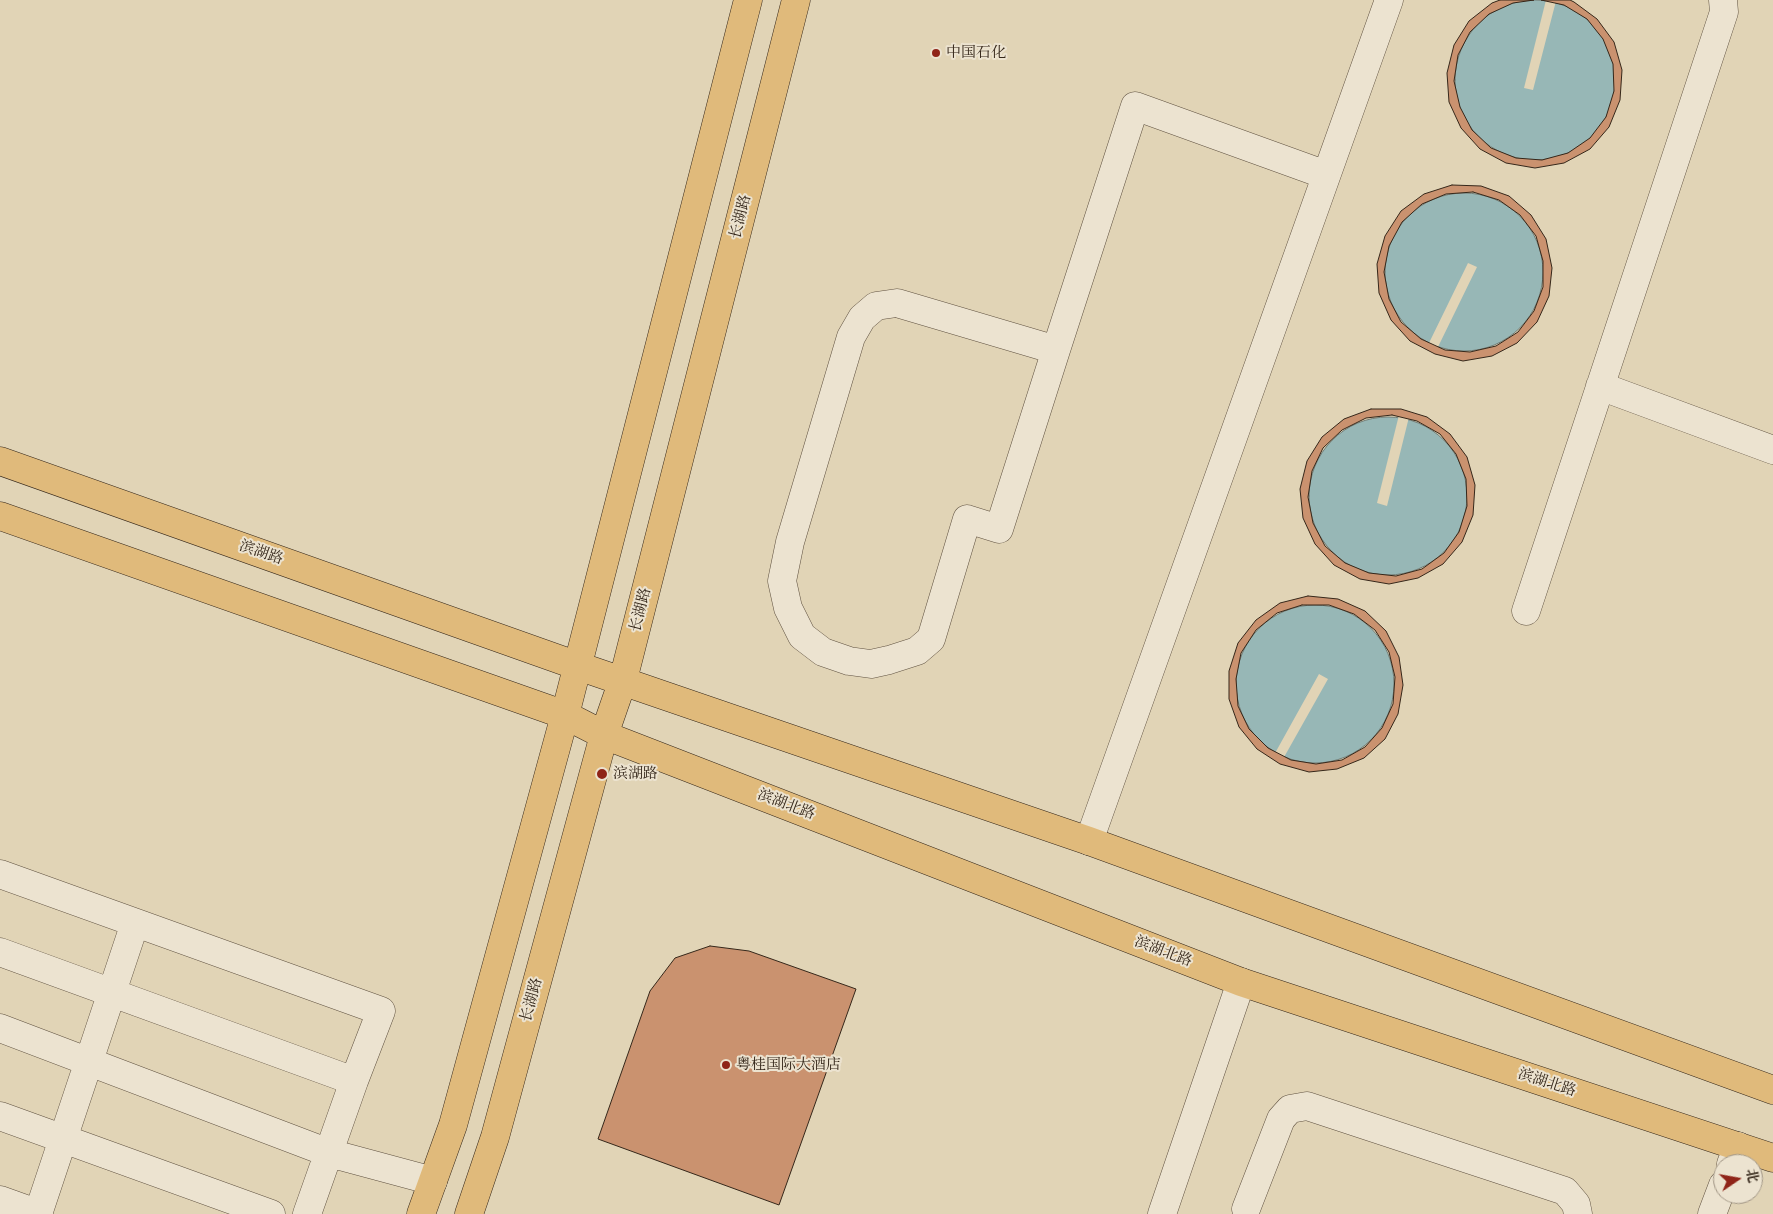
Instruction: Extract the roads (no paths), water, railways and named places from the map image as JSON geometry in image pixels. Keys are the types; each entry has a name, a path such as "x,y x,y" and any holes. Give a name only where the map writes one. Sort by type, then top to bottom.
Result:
{"main road":[{"path":"421,1214 453,1125 565,715 748,0"},
{"name":"长湖路","path":"468,1214 495,1137 604,735 623,680 796,0"},
{"name":"滨湖路","path":"0,461 578,666"},
{"path":"0,516 565,715"},
{"path":"578,666 1089,841 1773,1090"},
{"name":"滨湖北路","path":"565,715 604,735 1241,982 1732,1154"}],"street":[{"path":"1089,841 1389,0"},
{"path":"1526,611 1724,12 1723,0"},
{"path":"1056,350 897,303 876,306 862,318 851,337 790,542 782,581 788,608 802,636 823,652 849,662 871,664 917,651 931,640 967,518 999,529 1134,106 1326,175"},
{"path":"1600,386 1773,450"},
{"path":"0,874 381,1011 307,1214"},
{"path":"0,1200 38,1214 135,923"},
{"path":"0,952 354,1081"},
{"path":"1162,1214 1241,982"},
{"path":"0,1028 330,1153 433,1181"},
{"path":"1251,1212 1281,1119 1290,1109 1307,1106 1565,1191 1576,1204 1578,1214"},
{"path":"0,1116 271,1214"}],"water":[{"path":"1535,0 1551,2 1572,10 1591,24 1601,36 1611,57 1615,80 1613,96 1605,117 1591,136 1579,146 1558,156 1535,160 1519,158 1498,150 1479,136 1469,124 1459,103 1455,80 1457,64 1465,43 1479,24 1491,14 1512,4"},
{"path":"1472,193 1487,196 1501,202 1520,216 1530,228 1540,249 1543,272 1540,295 1530,316 1520,328 1508,338 1487,348 1472,351 1456,351 1441,348 1420,338 1398,316 1386,287 1385,264 1388,249 1398,228 1420,206 1449,194"},
{"path":"1396,417 1411,420 1425,426 1444,440 1454,452 1464,473 1467,496 1464,519 1454,540 1444,552 1432,562 1411,572 1396,575 1380,575 1365,572 1344,562 1322,540 1310,511 1309,488 1312,473 1322,452 1344,430 1373,418"},
{"path":"1323,605 1338,608 1352,614 1371,628 1381,640 1391,661 1394,684 1391,707 1381,728 1371,740 1359,750 1338,760 1323,763 1307,763 1292,760 1271,750 1249,728 1237,700 1236,676 1239,661 1249,640 1271,618 1299,606"}],"place":[{"name":"中国石化","path":"936,53"},
{"name":"滨湖路","path":"602,774"},
{"name":"粤桂国际大酒店","path":"726,1065"}]}
